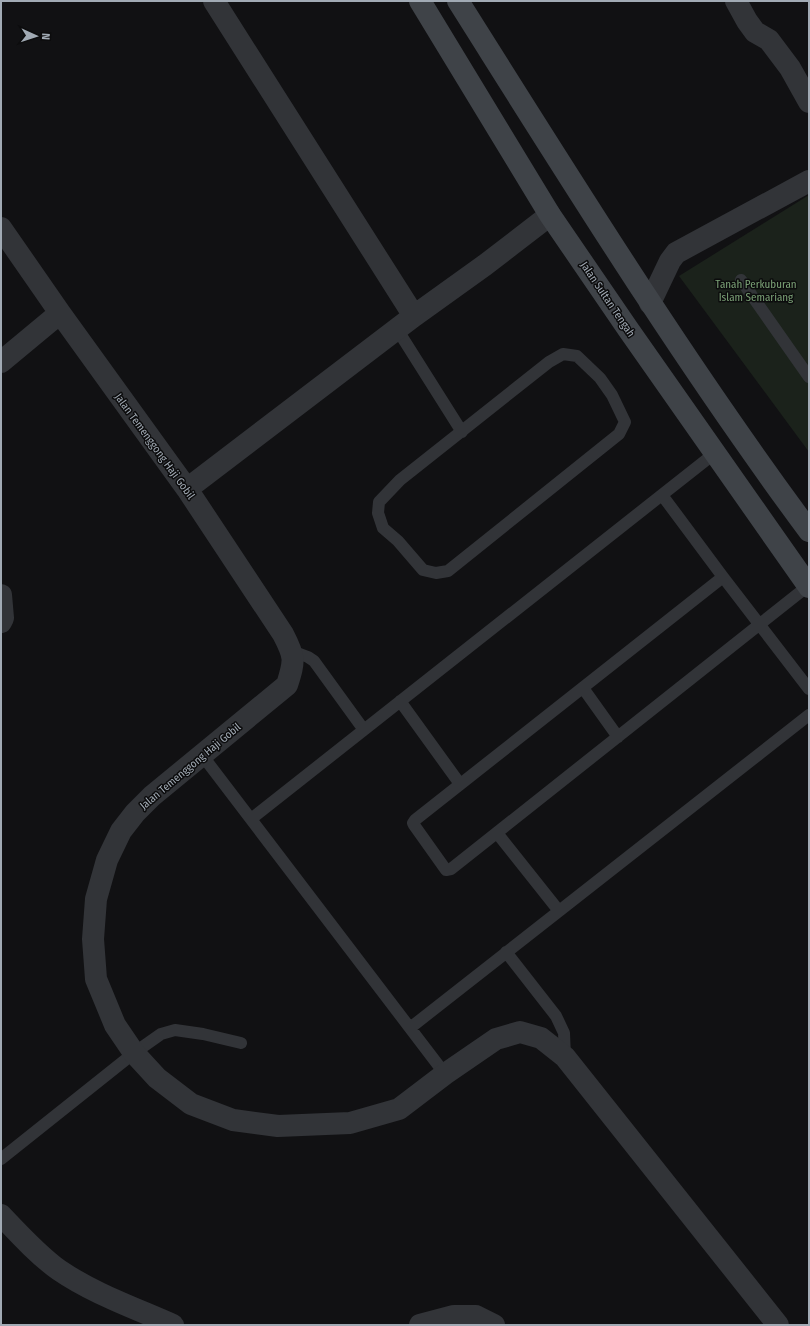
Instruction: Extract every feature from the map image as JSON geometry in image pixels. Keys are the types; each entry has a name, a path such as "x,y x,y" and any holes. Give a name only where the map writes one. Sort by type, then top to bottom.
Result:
{"main road":[{"name":"Jalan Sultan Tengah","path":"420,1 550,215 809,587"},
{"path":"458,1 650,302 779,490 809,531"}],"street":[{"path":"214,1 414,316"},
{"path":"736,1 746,21 755,32 769,40 790,68 809,102"},
{"path":"650,302 670,261 676,253 809,181"},
{"path":"187,489 414,316 485,265 550,215"},
{"name":"Jalan Temenggong Haji Gobil","path":"1,228 60,313 187,489 283,634 292,651 294,666 287,685 152,796 135,813 121,831 107,860 96,899 93,939 96,979 115,1025 134,1053 157,1078 191,1104 233,1120 278,1126 350,1123 399,1109 445,1074 496,1039 520,1032 541,1038 565,1057 778,1325"},
{"path":"1,362 60,313"},
{"path":"1,595 3,618 1,622"},
{"path":"1,1215 20,1236 59,1269 95,1291 173,1325"},
{"path":"420,1325 454,1316 476,1316 494,1325"}],"lane":[{"path":"741,280 809,377"},
{"path":"397,329 462,432"},
{"path":"563,354 577,356 600,378 612,394 625,422 618,434 448,571 436,573 423,570 398,541 383,528 378,513 379,502 400,480 462,432 549,362 563,354"},
{"path":"251,819 715,453"},
{"path":"662,495 809,689"},
{"path":"723,577 460,784 413,823 446,870 451,869 809,587"},
{"path":"292,651 314,661 364,730"},
{"path":"583,688 618,737"},
{"path":"400,701 460,784"},
{"path":"410,1028 809,715"},
{"path":"202,755 445,1074"},
{"path":"497,833 559,911"},
{"path":"506,952 556,1016 564,1033 565,1057"},
{"path":"1,1159 134,1053 161,1034 175,1030 203,1034 241,1043"}],"green space":[{"name":"Tanah Perkuburan Islam Semariang","path":"809,195 809,452 679,276"}]}
